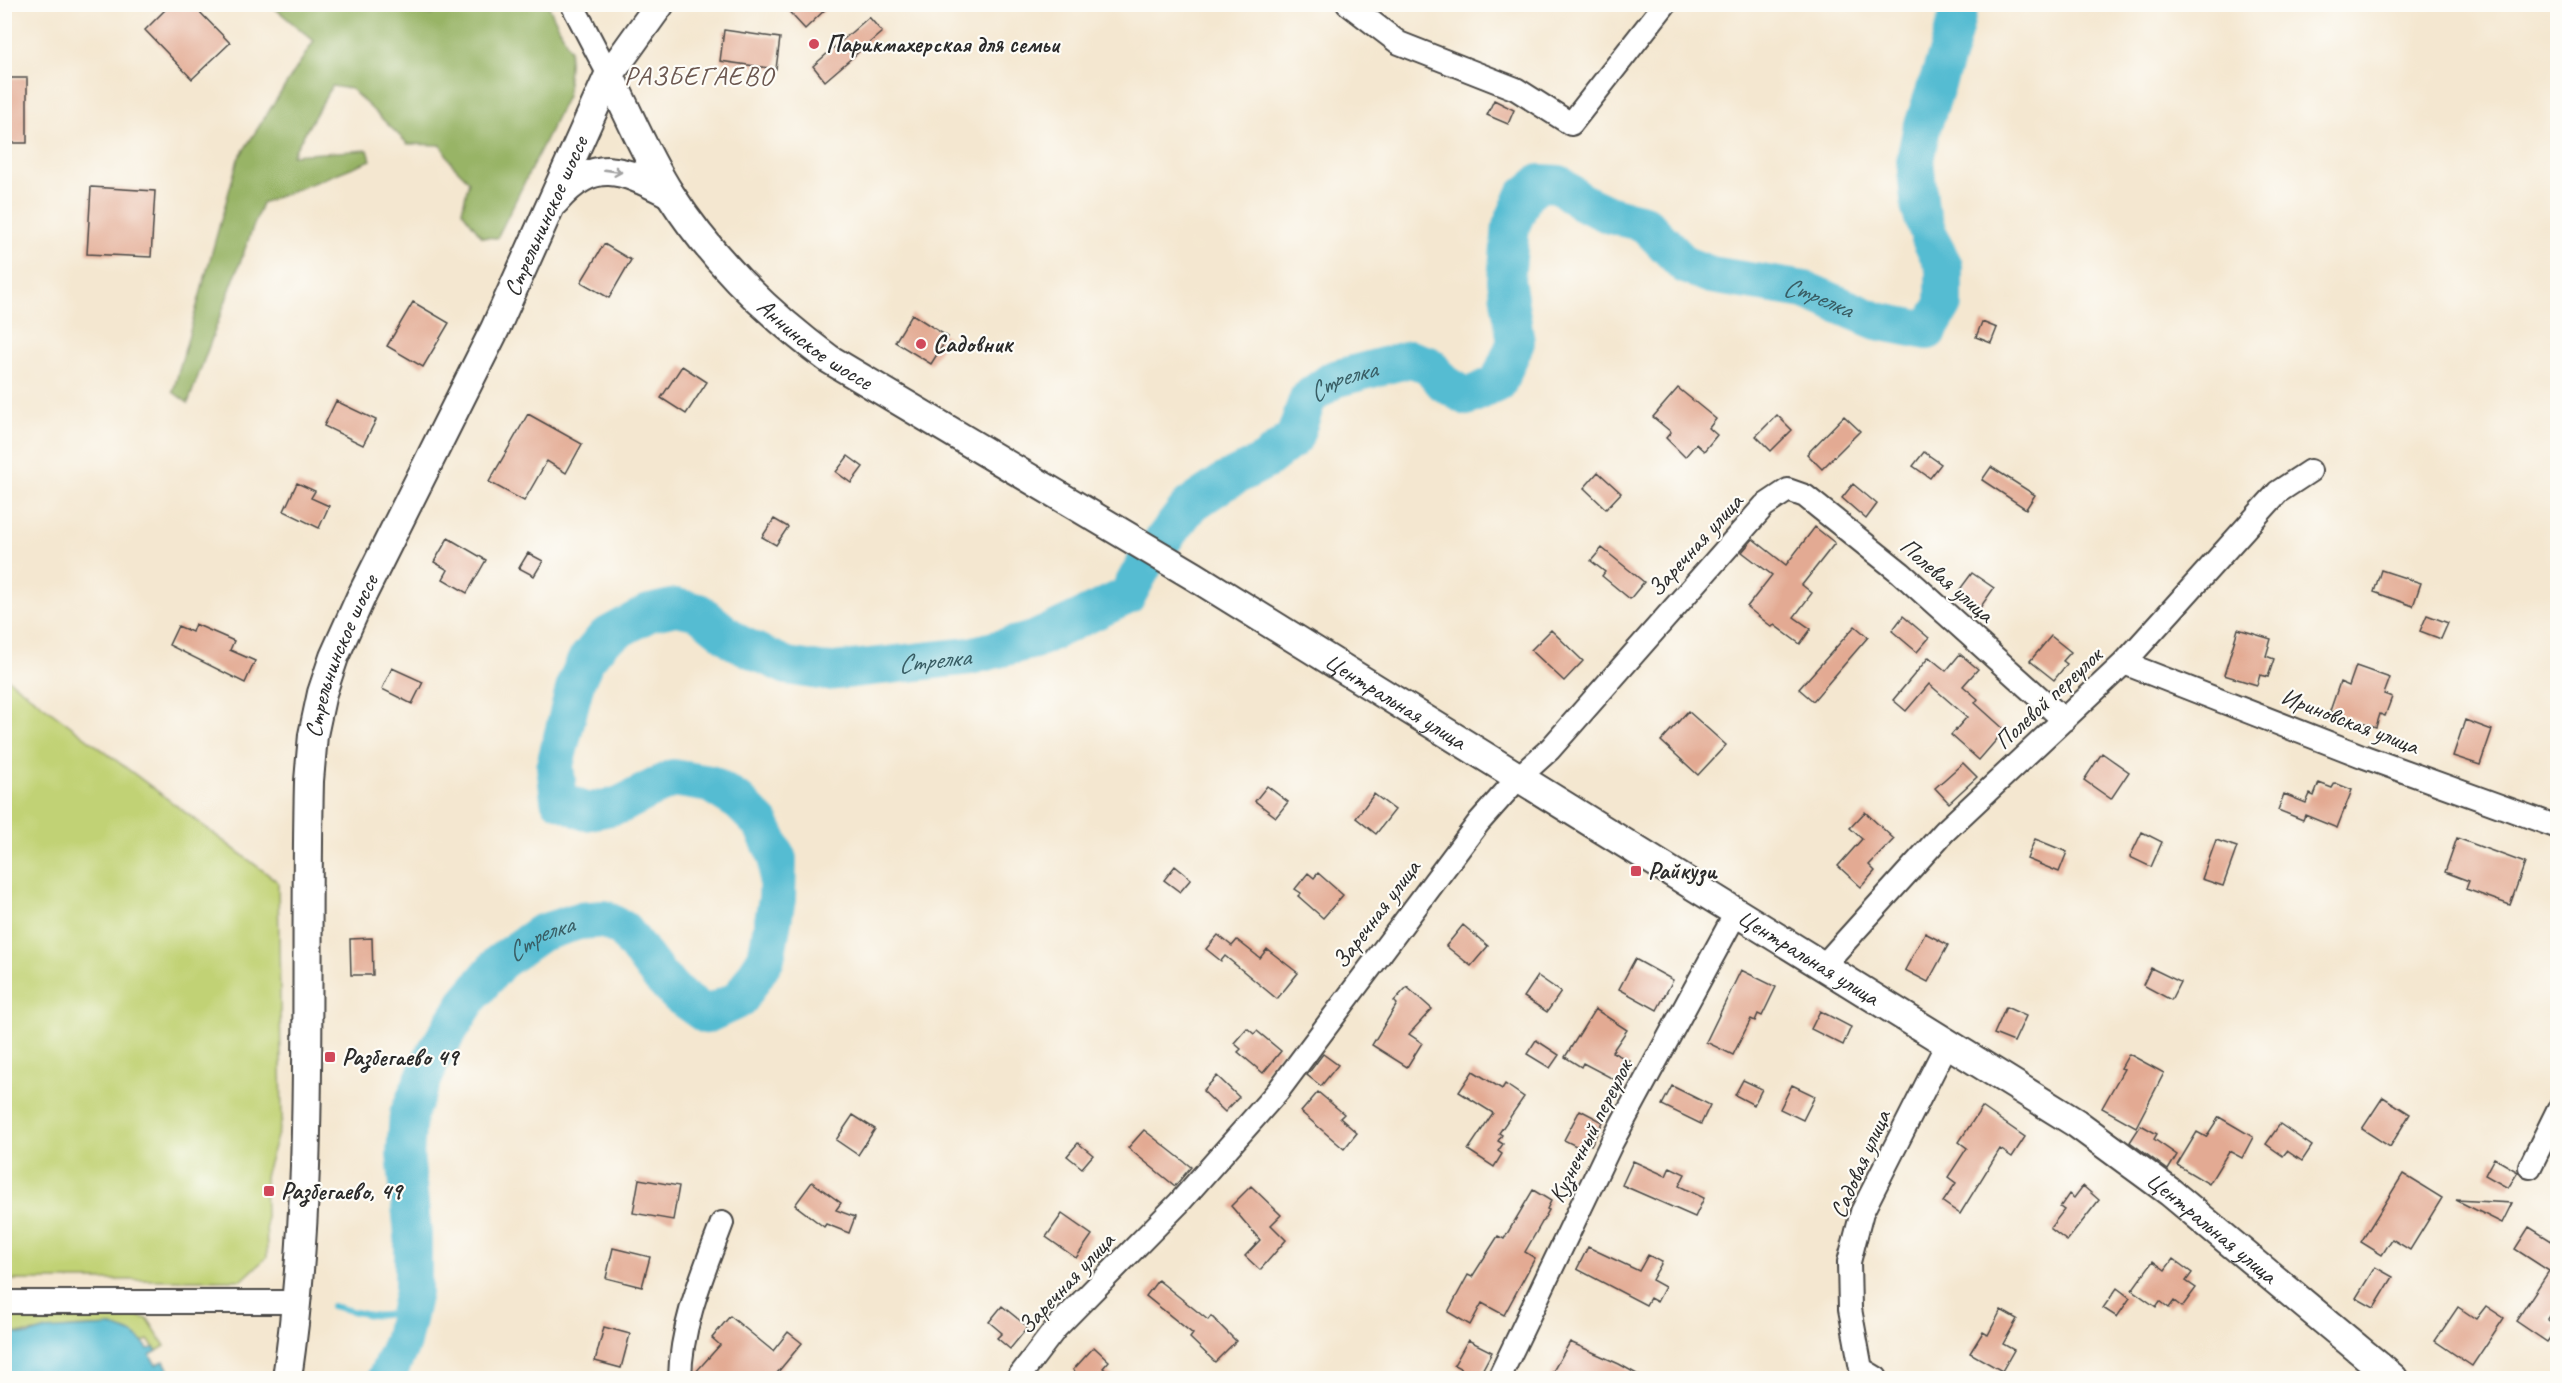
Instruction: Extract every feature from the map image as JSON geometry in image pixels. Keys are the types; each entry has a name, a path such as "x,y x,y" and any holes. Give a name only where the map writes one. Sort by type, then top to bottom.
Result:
{"main road":[{"name":"Стрельнинское шоссе","path":"288,1378 298,1302 306,1090 309,781 313,735 322,693 334,657 360,599 495,329 609,75 660,4"},
{"name":"Аннинское шоссе","path":"609,75 669,193 727,269 795,334 874,388 1194,576"},
{"path":"548,209 567,187 586,174 605,169 623,172 669,193"},
{"name":"Центральная улица","path":"1194,576 2076,1123 2170,1192 2393,1378"}],"street":[{"path":"572,4 609,75"},
{"path":"1348,4 1399,43 1516,89 1571,124 1665,4"},
{"name":"Полевой переулок","path":"1823,966 1944,832 2124,663 2278,492 2310,471"},
{"name":"Полевая улица","path":"1788,490 1805,496 1901,573 2064,720"},
{"name":"Заречная улица","path":"1018,1378 1056,1328 1179,1203 1278,1091 1479,822 1519,777 1550,749 1764,506 1788,490"},
{"name":"Ириновская улица","path":"2124,663 2362,756 2558,828"},
{"name":"Кузнечный переулок","path":"1499,1378 1612,1142 1737,911"},
{"name":"Садовая улица","path":"1864,1375 1850,1309 1849,1262 1860,1222 1948,1042"},
{"path":"2530,1167 2558,1110"},
{"path":"680,1378 681,1351 687,1319 722,1222"},
{"path":"4,1302 298,1302"}],"green space":[{"path":"271,5 377,5 432,15 436,5 548,5 570,50 567,96 497,238 482,237 462,211 469,181 452,164 441,145 408,144 351,89 332,86 292,155 368,150 371,160 262,203 188,403 173,392 238,159 314,41"},
{"path":"4,676 278,882 282,1120 265,1176 267,1257 242,1280 5,1280"},
{"path":"5,1314 133,1315 148,1319 165,1346 157,1351 148,1340 143,1342 127,1333 110,1328 76,1327 5,1333"}],"water":[{"path":"112,1326 133,1334 148,1349 154,1348 157,1351 150,1355 156,1365 164,1361 173,1378 5,1378 5,1333 28,1335 43,1330"}],"building":[{"path":"171,4 192,4 230,43 192,79 145,30"},
{"path":"782,4 831,4 805,29"},
{"path":"869,17 882,32 825,81 813,66"},
{"path":"724,30 780,38 776,69 720,61"},
{"path":"4,78 27,78 27,143 9,143 9,139 4,139"},
{"path":"1494,100 1514,110 1508,124 1487,115"},
{"path":"91,187 155,191 151,257 87,254"},
{"path":"604,244 631,260 609,298 581,282"},
{"path":"413,302 449,323 423,367 387,346"},
{"path":"912,314 948,337 931,364 895,342"},
{"path":"1982,322 1997,328 1991,343 1976,337"},
{"path":"682,366 707,382 686,414 661,398"},
{"path":"1678,388 1716,419 1709,428 1717,435 1704,451 1696,444 1685,457 1666,438 1671,432 1653,417"},
{"path":"336,401 376,420 363,445 324,426"},
{"path":"528,414 582,444 566,473 547,461 524,501 489,482"},
{"path":"1777,415 1792,430 1771,451 1756,436"},
{"path":"1844,416 1860,431 1822,469 1807,454"},
{"path":"1924,452 1941,464 1930,478 1913,466"},
{"path":"848,456 863,467 851,483 836,472"},
{"path":"1991,467 2035,495 2026,509 1982,480"},
{"path":"1598,472 1621,493 1606,509 1584,488"},
{"path":"297,483 315,491 311,498 329,506 319,528 284,511"},
{"path":"1853,484 1877,504 1866,519 1842,498"},
{"path":"774,519 788,527 776,545 762,537"},
{"path":"1815,527 1835,543 1802,585 1812,593 1794,617 1811,629 1800,644 1774,625 1772,627 1747,607 1772,575 1742,552 1753,539 1786,565"},
{"path":"448,538 486,560 467,593 443,579 448,570 434,562"},
{"path":"1602,548 1644,582 1630,599 1602,576 1605,572 1591,561"},
{"path":"528,553 543,561 534,576 519,568"},
{"path":"2381,570 2421,583 2413,606 2374,592"},
{"path":"1972,573 1994,588 1977,612 1955,596"},
{"path":"2427,615 2448,623 2441,639 2420,631"},
{"path":"1903,616 1929,638 1917,652 1892,631"},
{"path":"195,624 234,641 230,650 255,661 245,683 169,645 178,626 192,632"},
{"path":"1855,626 1868,637 1813,701 1799,689"},
{"path":"2238,629 2271,639 2266,656 2274,659 2268,677 2260,675 2257,685 2224,675"},
{"path":"1551,630 1583,661 1564,681 1531,650"},
{"path":"2051,636 2071,652 2063,661 2067,664 2054,680 2030,661"},
{"path":"1960,654 1978,669 1963,686 1978,699 1975,703 2005,730 1979,760 1951,735 1967,717 1929,684 1906,711 1893,700 1929,657 1946,671"},
{"path":"2356,666 2390,678 2384,694 2392,697 2385,716 2380,714 2376,727 2330,711 2340,682 2349,686"},
{"path":"392,668 423,682 412,704 382,689"},
{"path":"1688,711 1726,745 1698,775 1661,741"},
{"path":"2465,720 2492,730 2480,765 2453,756"},
{"path":"2102,753 2129,772 2111,799 2084,780"},
{"path":"1963,763 1977,777 1949,803 1935,788"},
{"path":"2319,783 2332,788 2335,783 2352,790 2337,828 2305,815 2303,820 2278,810 2284,794 2306,803 2310,794 2314,796"},
{"path":"1267,786 1288,802 1276,817 1255,801"},
{"path":"1374,794 1395,810 1376,834 1356,818"},
{"path":"1865,812 1894,839 1869,865 1875,871 1861,887 1838,866 1862,839 1850,828"},
{"path":"2142,832 2162,842 2151,867 2130,857"},
{"path":"2457,838 2525,863 2510,905 2466,889 2469,881 2445,872"},
{"path":"2035,839 2067,852 2059,872 2027,859"},
{"path":"2216,840 2237,847 2223,886 2202,879"},
{"path":"1175,866 1191,879 1180,892 1164,880"},
{"path":"1308,873 1314,878 1318,873 1343,895 1323,918 1298,896 1301,893 1295,889"},
{"path":"1463,925 1488,946 1471,966 1446,946"},
{"path":"1925,933 1948,945 1928,982 1905,970"},
{"path":"1218,935 1232,946 1237,940 1260,958 1267,949 1298,973 1277,999 1225,956 1221,961 1206,949"},
{"path":"372,938 373,975 351,975 350,939"},
{"path":"1635,959 1673,980 1657,1010 1619,989"},
{"path":"2151,968 2180,982 2171,1000 2143,985"},
{"path":"1741,970 1776,987 1762,1016 1758,1014 1755,1021 1751,1019 1733,1055 1706,1042"},
{"path":"1538,976 1561,992 1547,1012 1524,997"},
{"path":"1407,987 1432,1009 1409,1034 1422,1043 1407,1067 1372,1045 1397,1004 1394,1001"},
{"path":"2006,1007 2026,1016 2014,1042 1994,1034"},
{"path":"1595,1009 1627,1030 1612,1052 1630,1061 1619,1082 1583,1063 1581,1067 1565,1057"},
{"path":"1820,1011 1851,1027 1843,1045 1811,1029"},
{"path":"1247,1028 1254,1034 1257,1031 1281,1051 1263,1073 1238,1052 1241,1049 1234,1043"},
{"path":"1536,1040 1559,1055 1550,1068 1527,1054"},
{"path":"1323,1054 1338,1065 1321,1086 1307,1075"},
{"path":"2129,1054 2164,1073 2136,1127 2102,1108 2124,1069 2121,1068"},
{"path":"1473,1071 1502,1089 1505,1084 1524,1097 1499,1133 1502,1135 1498,1141 1503,1144 1498,1151 1502,1154 1494,1167 1468,1150 1493,1113 1459,1092"},
{"path":"1217,1076 1239,1097 1225,1112 1203,1091"},
{"path":"1743,1080 1762,1089 1754,1105 1735,1095"},
{"path":"1792,1085 1815,1096 1803,1120 1780,1109"},
{"path":"1672,1086 1710,1105 1701,1124 1662,1105"},
{"path":"1318,1092 1344,1114 1340,1118 1357,1133 1344,1149 1301,1112"},
{"path":"2383,1097 2410,1114 2390,1147 2362,1129"},
{"path":"1982,1107 2025,1137 2012,1157 2000,1149 1960,1214 1943,1202 1956,1183 1948,1177 1967,1148 1959,1142"},
{"path":"1580,1110 1603,1122 1591,1145 1586,1142 1582,1149 1564,1140"},
{"path":"853,1115 875,1129 858,1155 836,1140"},
{"path":"2219,1117 2253,1137 2242,1158 2229,1151 2209,1184 2177,1165 2197,1132 2206,1137"},
{"path":"2280,1124 2312,1146 2302,1161 2287,1151 2283,1156 2266,1144"},
{"path":"2141,1125 2157,1134 2154,1139 2177,1155 2168,1170 2130,1142"},
{"path":"1144,1130 1191,1167 1175,1186 1128,1148"},
{"path":"1078,1143 1093,1155 1082,1168 1067,1156"},
{"path":"2494,1158 2518,1172 2508,1188 2485,1175"},
{"path":"1633,1161 1666,1176 1670,1167 1685,1174 1679,1186 1704,1198 1695,1217 1622,1185"},
{"path":"2403,1174 2442,1198 2410,1250 2392,1239 2382,1255 2361,1242"},
{"path":"639,1179 679,1186 673,1220 633,1213"},
{"path":"812,1182 841,1203 836,1210 855,1217 849,1233 826,1224 824,1227 795,1205"},
{"path":"1251,1186 1281,1215 1271,1225 1286,1240 1260,1270 1245,1256 1260,1240 1231,1206"},
{"path":"2083,1186 2099,1200 2067,1241 2050,1228 2064,1210 2060,1207 2069,1194 2074,1198"},
{"path":"1533,1190 1551,1201 1547,1209 1549,1210 1525,1252 1535,1258 1504,1315 1482,1303 1470,1325 1448,1312 1468,1275 1472,1277 1498,1236 1504,1239"},
{"path":"2456,1200 2512,1203 2502,1223"},
{"path":"1062,1214 1092,1235 1076,1258 1046,1237"},
{"path":"2529,1227 2558,1245 2558,1303 2547,1319 2558,1327 2547,1342 2516,1321 2549,1271 2515,1249"},
{"path":"1588,1247 1639,1271 1648,1255 1662,1262 1652,1280 1665,1287 1657,1302 1650,1298 1646,1305 1577,1269"},
{"path":"613,1248 650,1257 642,1287 606,1278"},
{"path":"2173,1259 2192,1273 2186,1281 2196,1288 2182,1307 2174,1301 2169,1308 2160,1301 2156,1307 2132,1290 2153,1261 2165,1270"},
{"path":"2375,1267 2393,1277 2374,1308 2356,1298"},
{"path":"1158,1280 1208,1320 1211,1316 1236,1341 1215,1362 1190,1338 1193,1334 1146,1296"},
{"path":"2117,1288 2130,1298 2117,1317 2103,1308"},
{"path":"1002,1306 1028,1327 1010,1349 997,1338 1002,1333 989,1322"},
{"path":"2486,1306 2504,1318 2472,1366 2435,1341 2458,1307 2476,1319"},
{"path":"2001,1310 2017,1319 2003,1344 2014,1350 2002,1371 1970,1353 1983,1332 1988,1335"},
{"path":"730,1316 773,1351 788,1332 802,1343 773,1378 693,1378 720,1345 712,1338"},
{"path":"604,1327 630,1334 621,1368 595,1361"},
{"path":"1468,1340 1492,1352 1478,1378 1454,1365"},
{"path":"1570,1342 1619,1364 1644,1378 1549,1378"},
{"path":"1094,1347 1109,1361 1103,1368 1115,1378 1083,1378 1073,1370"}],"waterway":[{"name":"Стрелка","path":"386,1378 402,1342 413,1292 413,1235 405,1154 408,1115 433,1056 468,1000 500,962 541,933 579,921 604,919 624,930 660,977 679,996 706,1015 740,999 766,958 777,899 778,859 761,824 739,802 710,784 673,778 620,805 586,812 559,799 555,765 576,682 586,660 605,637 649,613 676,607 699,612 736,642 787,666 826,672 970,656 1034,640 1127,596 1145,563 1190,505 1224,482 1265,461 1294,438 1308,398 1334,379 1410,359 1429,365 1444,383 1467,397 1498,383 1516,342 1506,280 1511,226 1524,196 1540,183 1559,184 1580,201 1610,215 1644,223 1685,265 1711,275 1805,290 1877,321 1928,331 1944,304 1944,266 1931,241 1920,209 1915,160 1921,131 1949,48 1960,4"},
{"path":"332,1306 363,1314 381,1315 400,1311 411,1305"}],"place":[{"name":"Парикмахерская для семьи","path":"814,44"},
{"name":"Садовник","path":"921,344"},
{"name":"Райкузи","path":"1636,871"},
{"name":"Разбегаево 49","path":"330,1057"},
{"name":"Разбегаево, 49","path":"269,1191"}],"district":[{"name":"РАЗБЕГАЕВО","path":"699,76"}]}
